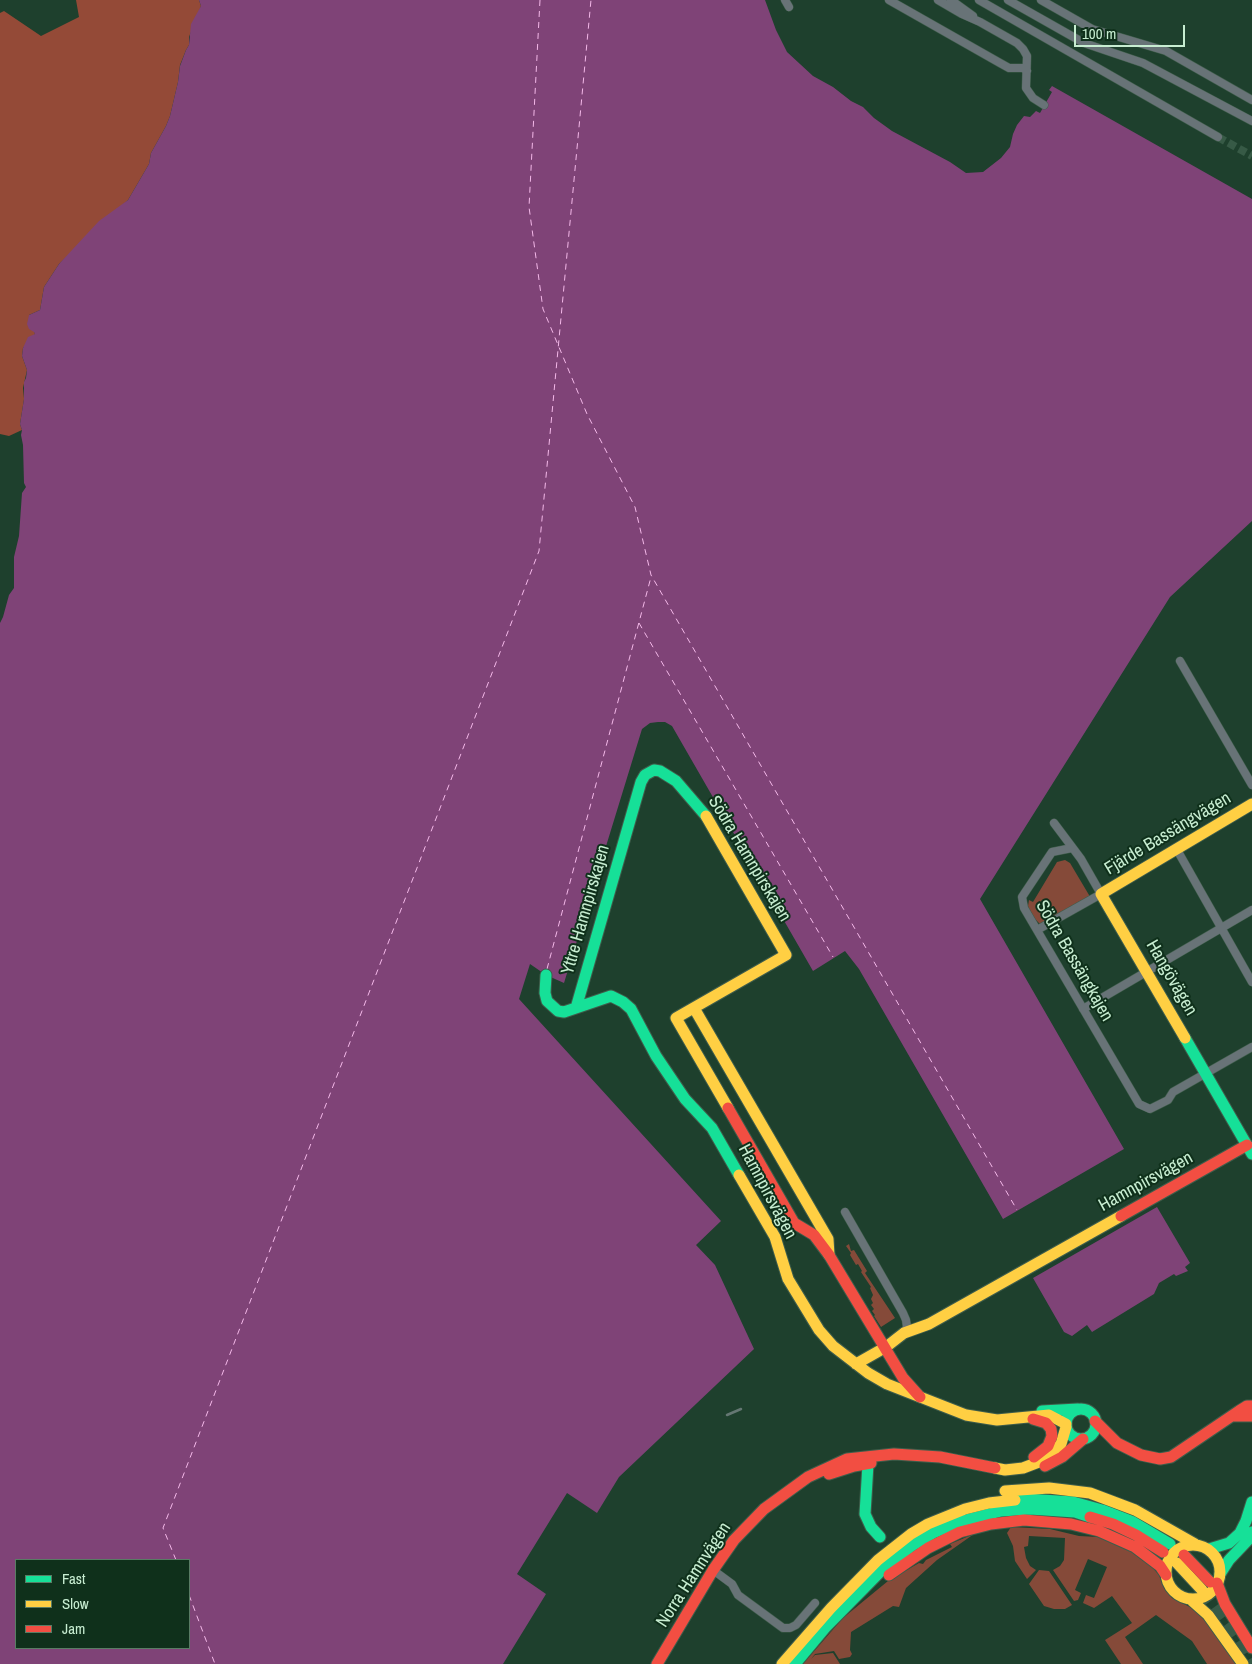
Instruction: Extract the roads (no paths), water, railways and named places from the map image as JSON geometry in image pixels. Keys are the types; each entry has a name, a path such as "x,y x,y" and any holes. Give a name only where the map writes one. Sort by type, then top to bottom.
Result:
{"main road":[{"name":"Södra Hamnpirskajen","path":"654,770 673,778 704,812 786,955"},
{"name":"Yttre Hamnpirskajen","path":"546,975 545,993 551,1006 564,1012 576,1008 641,782 645,775 654,770"},
{"name":"Fjärde Bassängvägen","path":"1101,894 1252,804"},
{"name":"Hangövägen","path":"1101,894 1250,1150"},
{"name":"Hamnpirsvägen","path":"786,955 676,1018 794,1223 814,1235 829,1255 903,1378 920,1397"},
{"name":"Hamnpirsvägen","path":"576,1008 606,996 616,997 630,1009 656,1056 685,1099 712,1128 775,1237 788,1279 819,1330 833,1346 868,1374 904,1392 966,1415 996,1420 1048,1415 1066,1426"},
{"name":"Hamnpirsvägen","path":"694,1008 828,1239 829,1255"},
{"name":"Hamnpirsvägen","path":"856,1364 886,1347 904,1333 929,1324 1250,1150"},
{"name":"Hamnpirsvägen","path":"868,1374 886,1347"},
{"path":"1117,1443 1095,1421 1092,1414 1082,1410 1073,1411 1070,1414 1066,1426 1072,1436 1117,1443 1146,1457 1165,1458 1185,1448 1247,1406 1252,1406"},
{"name":"Hamnpirsvägen","path":"1011,1418 1045,1410 1069,1408 1082,1410"},
{"path":"1232,1416 1252,1416"},
{"name":"Norra Hamnvägen","path":"989,1466 1027,1460 1044,1451 1052,1440 1051,1429 1046,1423 1038,1420 1011,1418"},
{"path":"1085,1439 1094,1432 1095,1421"},
{"name":"Norra Hamnvägen","path":"657,1664 713,1570 729,1547 751,1521 788,1491 837,1470 894,1454 921,1455 1010,1470 1023,1468 1044,1460 1056,1450 1061,1444 1066,1426"},
{"name":"Norra Hamnvägen","path":"868,1460 930,1462 992,1475 1016,1474 1039,1469 1053,1462 1085,1439"},
{"path":"868,1460 865,1510 869,1523 880,1537"},
{"path":"795,1664 834,1612 878,1560 937,1514 975,1497 1006,1491 1049,1488 1090,1493 1113,1501 1209,1550 1217,1559 1206,1586 1208,1615 1243,1664"},
{"path":"782,1664 834,1612 913,1545 946,1526 981,1515 1001,1511 1030,1509 1075,1512 1114,1524 1167,1548 1152,1532 1133,1522 1102,1510 1073,1502 1034,1498 1008,1500 965,1509 939,1519 911,1534"},
{"path":"1209,1550 1229,1543 1240,1533 1252,1502"},
{"path":"834,1612 940,1542 960,1532 976,1527 1009,1521 1048,1521 1099,1531 1135,1547 1160,1566 1175,1567 1206,1586"},
{"path":"1206,1586 1248,1540 1252,1532"},
{"path":"1195,1544 1182,1546 1172,1554 1167,1563 1206,1586 1224,1604 1252,1648"}],"street":[{"path":"889,0 1000,64 1009,68 1023,68 1027,70"},
{"path":"938,0 1017,43 1027,56 1026,88 1033,98 1044,105"},
{"path":"951,0 980,22"},
{"path":"979,0 1218,137"},
{"path":"1008,0 1084,43 1143,63 1252,121"},
{"path":"1041,0 1092,29 1166,51 1252,100"},
{"path":"1180,661 1252,785"},
{"name":"Hangövägen","path":"1054,823 1080,859 1101,894"},
{"name":"Södra Bassängkajen","path":"1072,848 1052,852 1022,897 1024,908 1139,1104 1150,1109 1168,1100 1173,1092 1206,1073"},
{"path":"1176,848 1252,982"},
{"path":"1037,930 1101,894"},
{"path":"1083,1009 1252,910"},
{"path":"1206,1073 1252,1047"},
{"path":"845,1212 903,1313 907,1327 904,1333"},
{"path":"713,1570 732,1584 738,1595 783,1628 790,1628 796,1625 815,1603"}],"tunnel":[{"path":"1218,137 1252,156"},
{"path":"1202,1590 1235,1636 1251,1664"}],"railway":[{"path":"727,1415 741,1409"}]}
